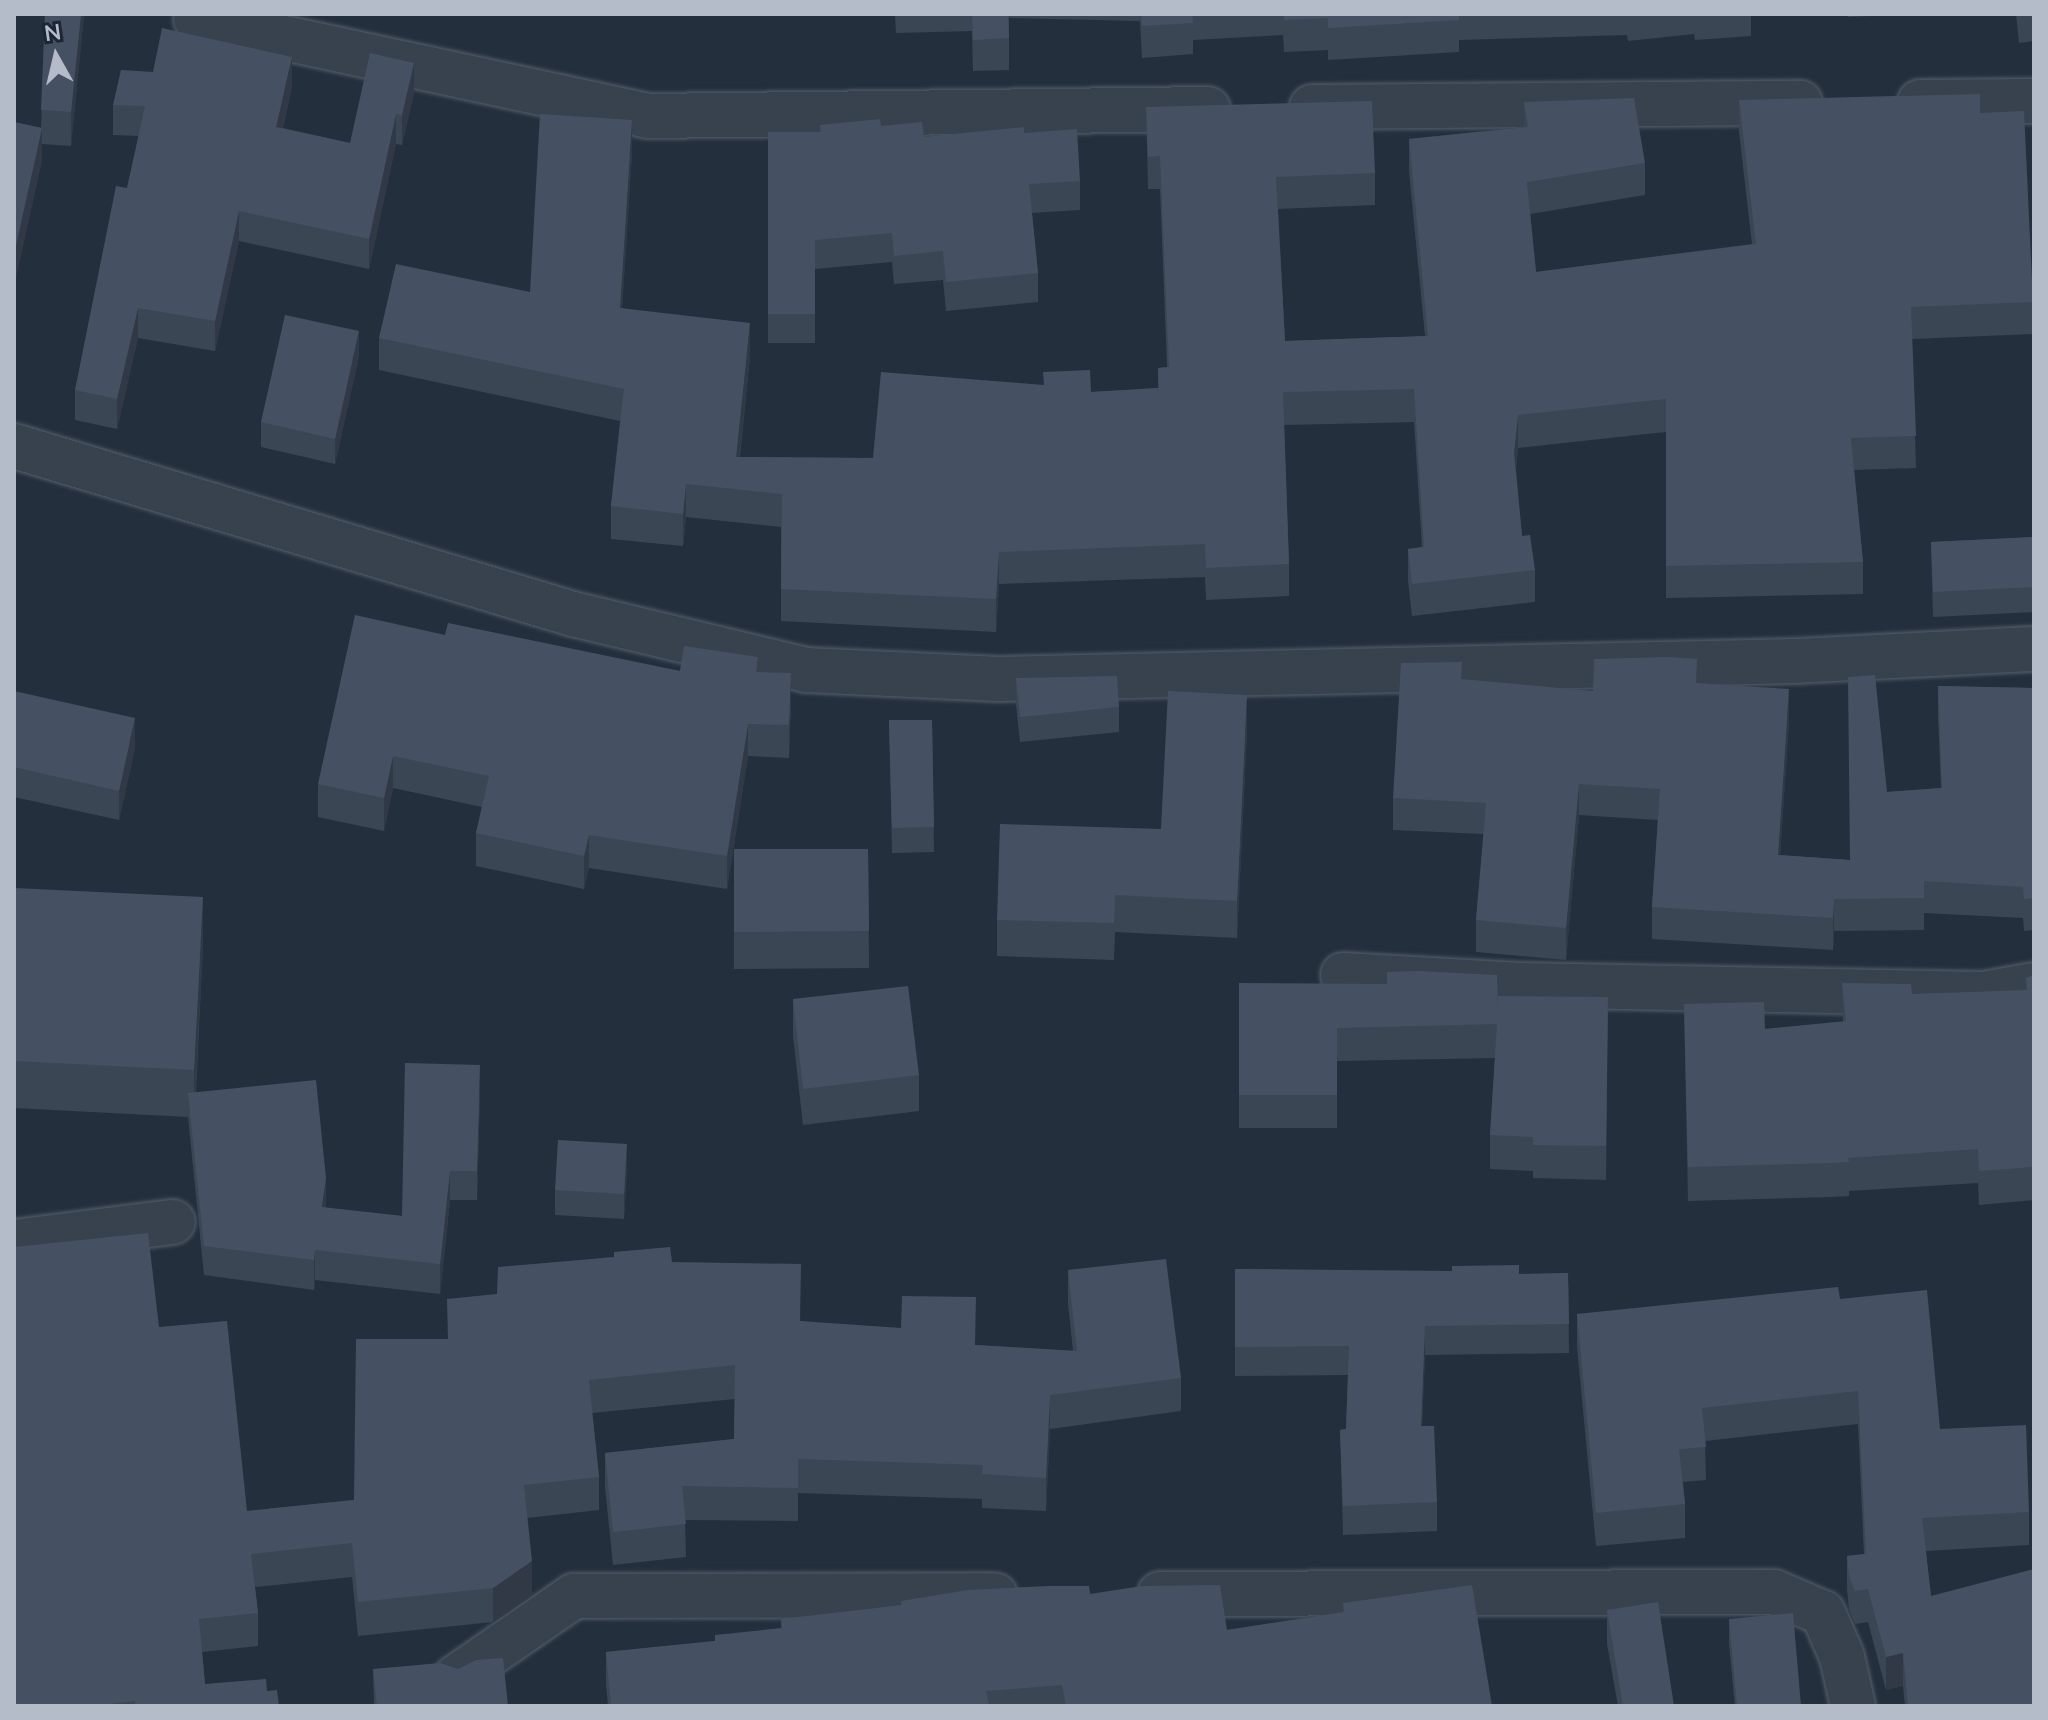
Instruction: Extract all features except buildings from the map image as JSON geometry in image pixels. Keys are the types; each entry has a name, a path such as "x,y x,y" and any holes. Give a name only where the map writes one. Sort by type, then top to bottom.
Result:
{"street":[{"path":"196,19 647,116 2034,101"},
{"path":"14,446 573,614 806,670 998,679 1796,661 2034,649"},
{"path":"1343,975 1520,985 1984,994 2034,985"},
{"path":"14,1242 173,1222"},
{"path":"1127,1594 1774,1592 1823,1613 1842,1657 1853,1706"},
{"path":"455,1678 574,1596 1032,1595"}]}
